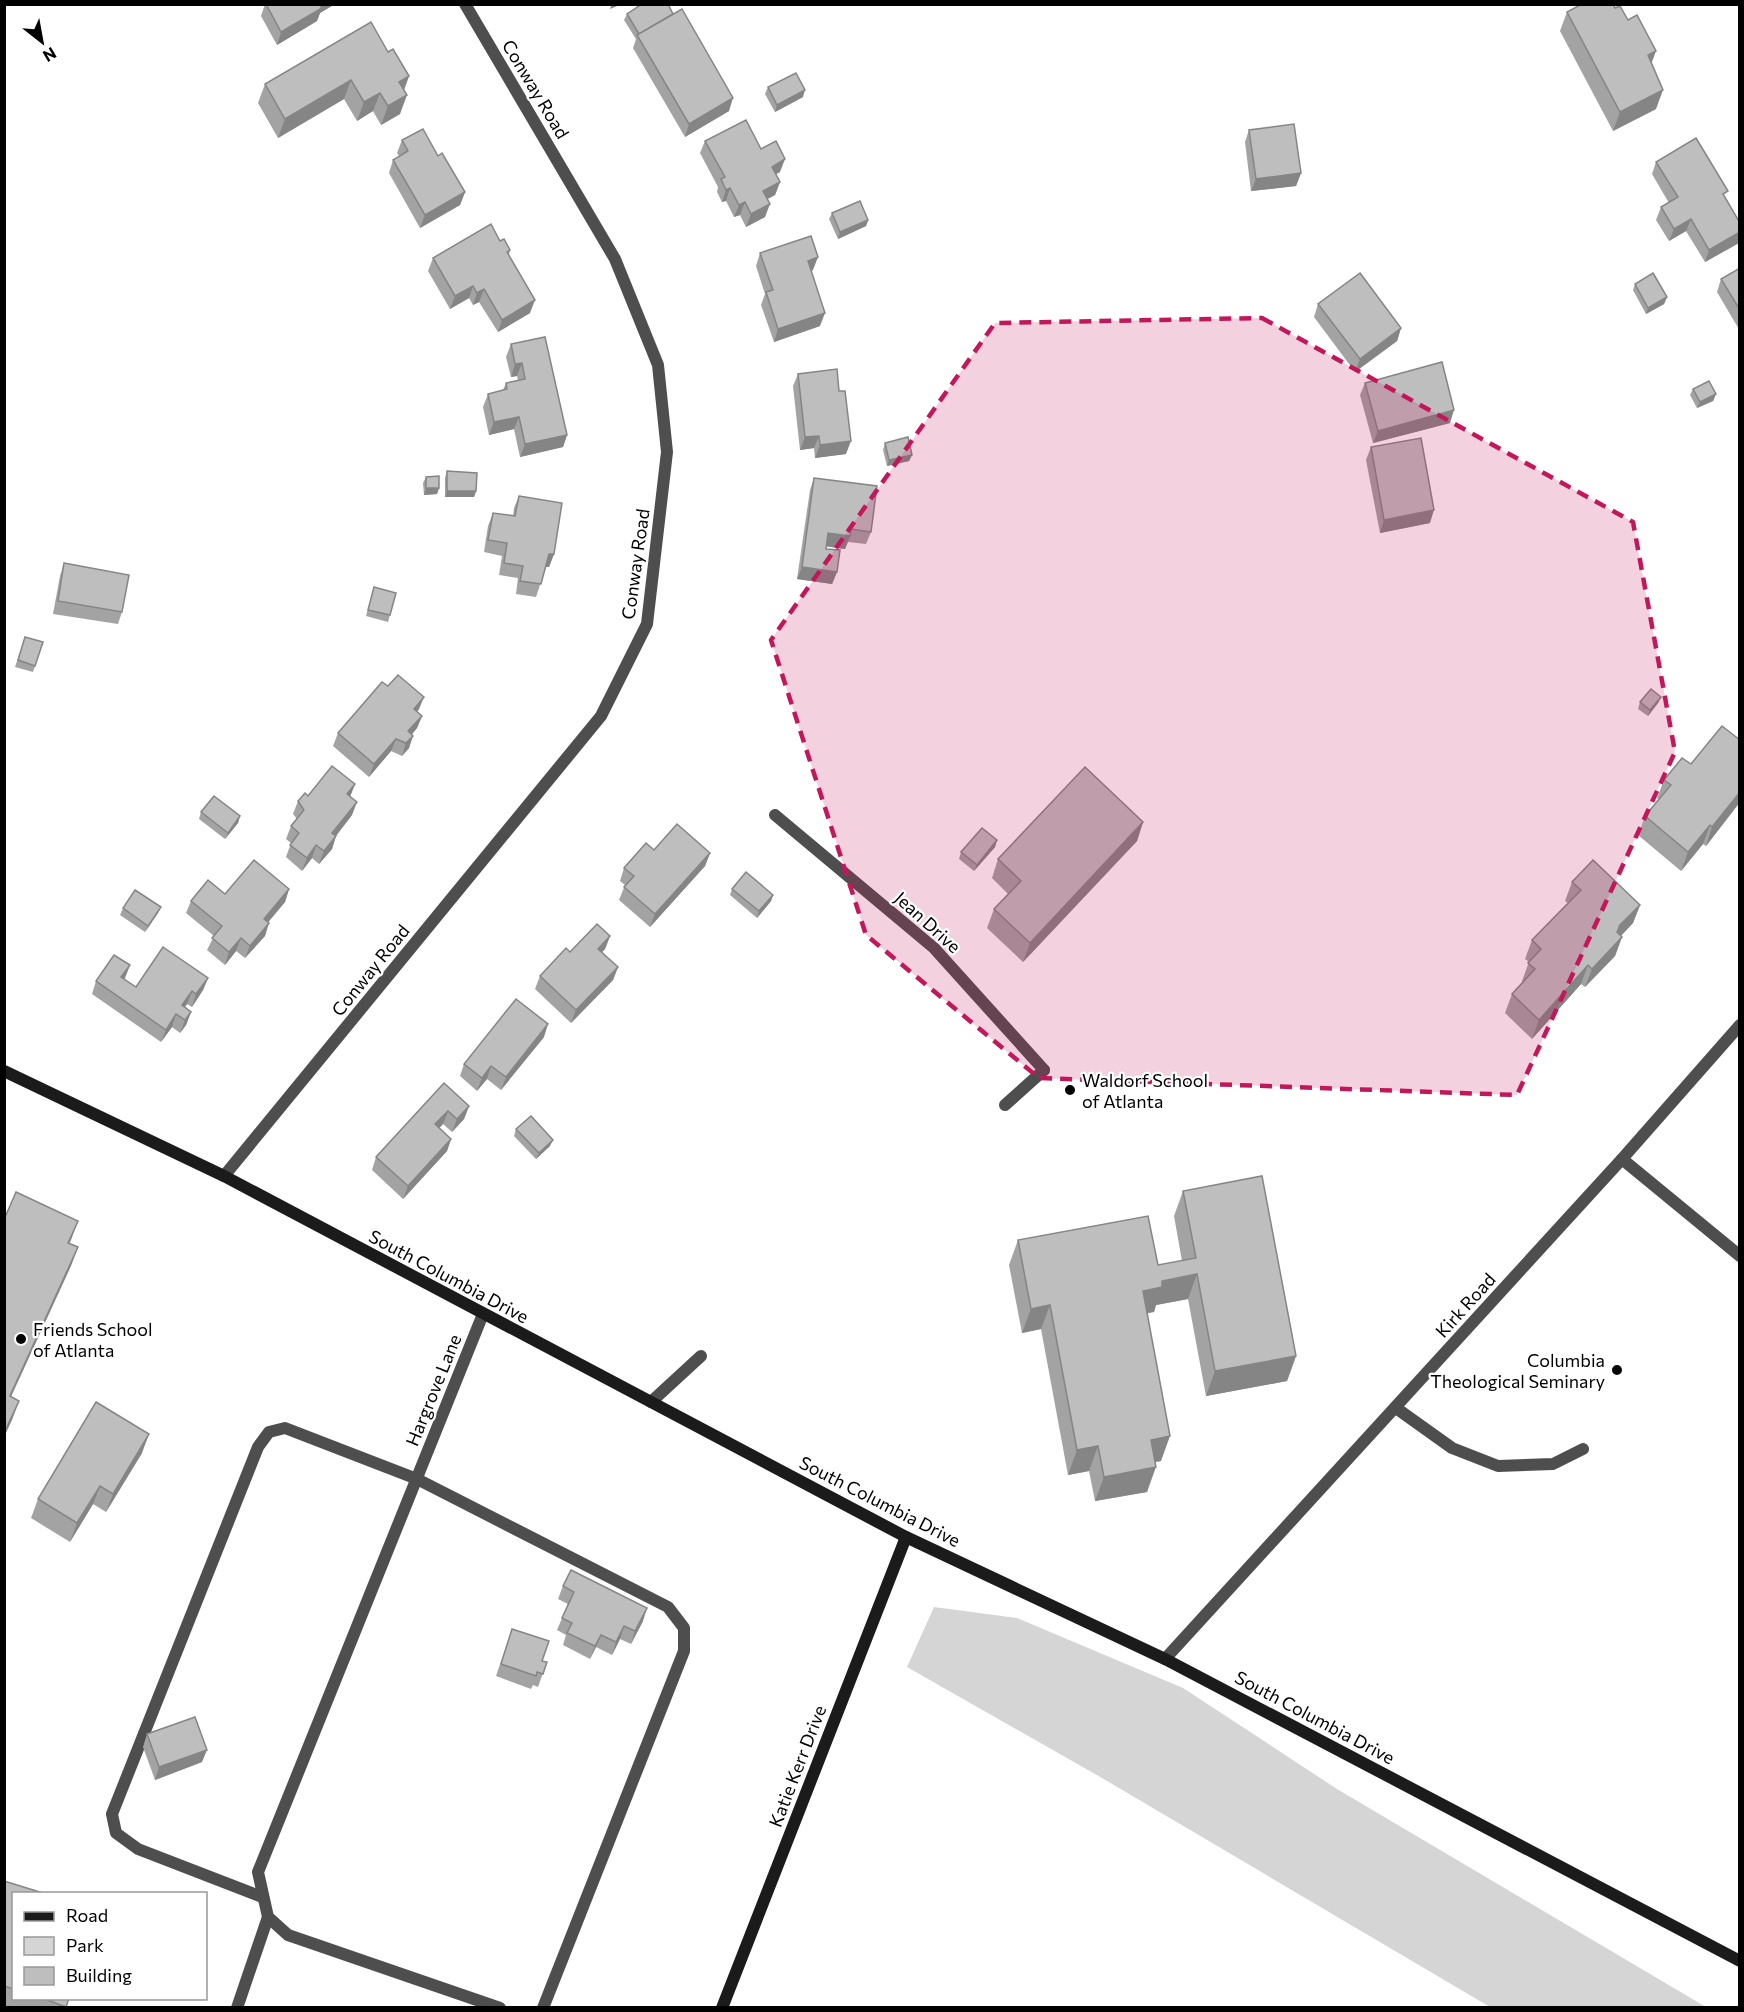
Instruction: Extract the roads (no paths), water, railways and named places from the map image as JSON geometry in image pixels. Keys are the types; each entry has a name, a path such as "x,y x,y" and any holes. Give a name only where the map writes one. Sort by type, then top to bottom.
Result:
{"main road":[{"name":"South Columbia Drive","path":"4,1071 224,1176 906,1537 1165,1659 1740,1961"},
{"name":"Katie Kerr Drive","path":"722,2007 906,1537"}],"street":[{"name":"Conway Road","path":"224,1176 601,716 647,624 667,452 658,365 615,259 465,4"},
{"name":"Jean Drive","path":"775,815 934,948 1044,1070 1005,1105"},
{"name":"Kirk Road","path":"1165,1659 1622,1159 1740,1025"},
{"path":"1622,1159 1740,1256"},
{"name":"Hargrove Lane","path":"268,1917 258,1872 483,1314"},
{"path":"651,1402 701,1356"},
{"path":"1396,1408 1452,1448 1498,1466 1553,1464 1583,1449"},
{"path":"262,1898 138,1849 116,1833 112,1814 258,1447 270,1432 285,1428 417,1479 668,1607 684,1628 684,1651 543,2007"},
{"path":"237,2007 268,1917 288,1935 500,2007"}],"place":[{"name":"Waldorf School of Atlanta","path":"1070,1090"},
{"name":"Friends School of Atlanta","path":"21,1339"},
{"name":"Columbia Theological Seminary","path":"1617,1370"}]}
